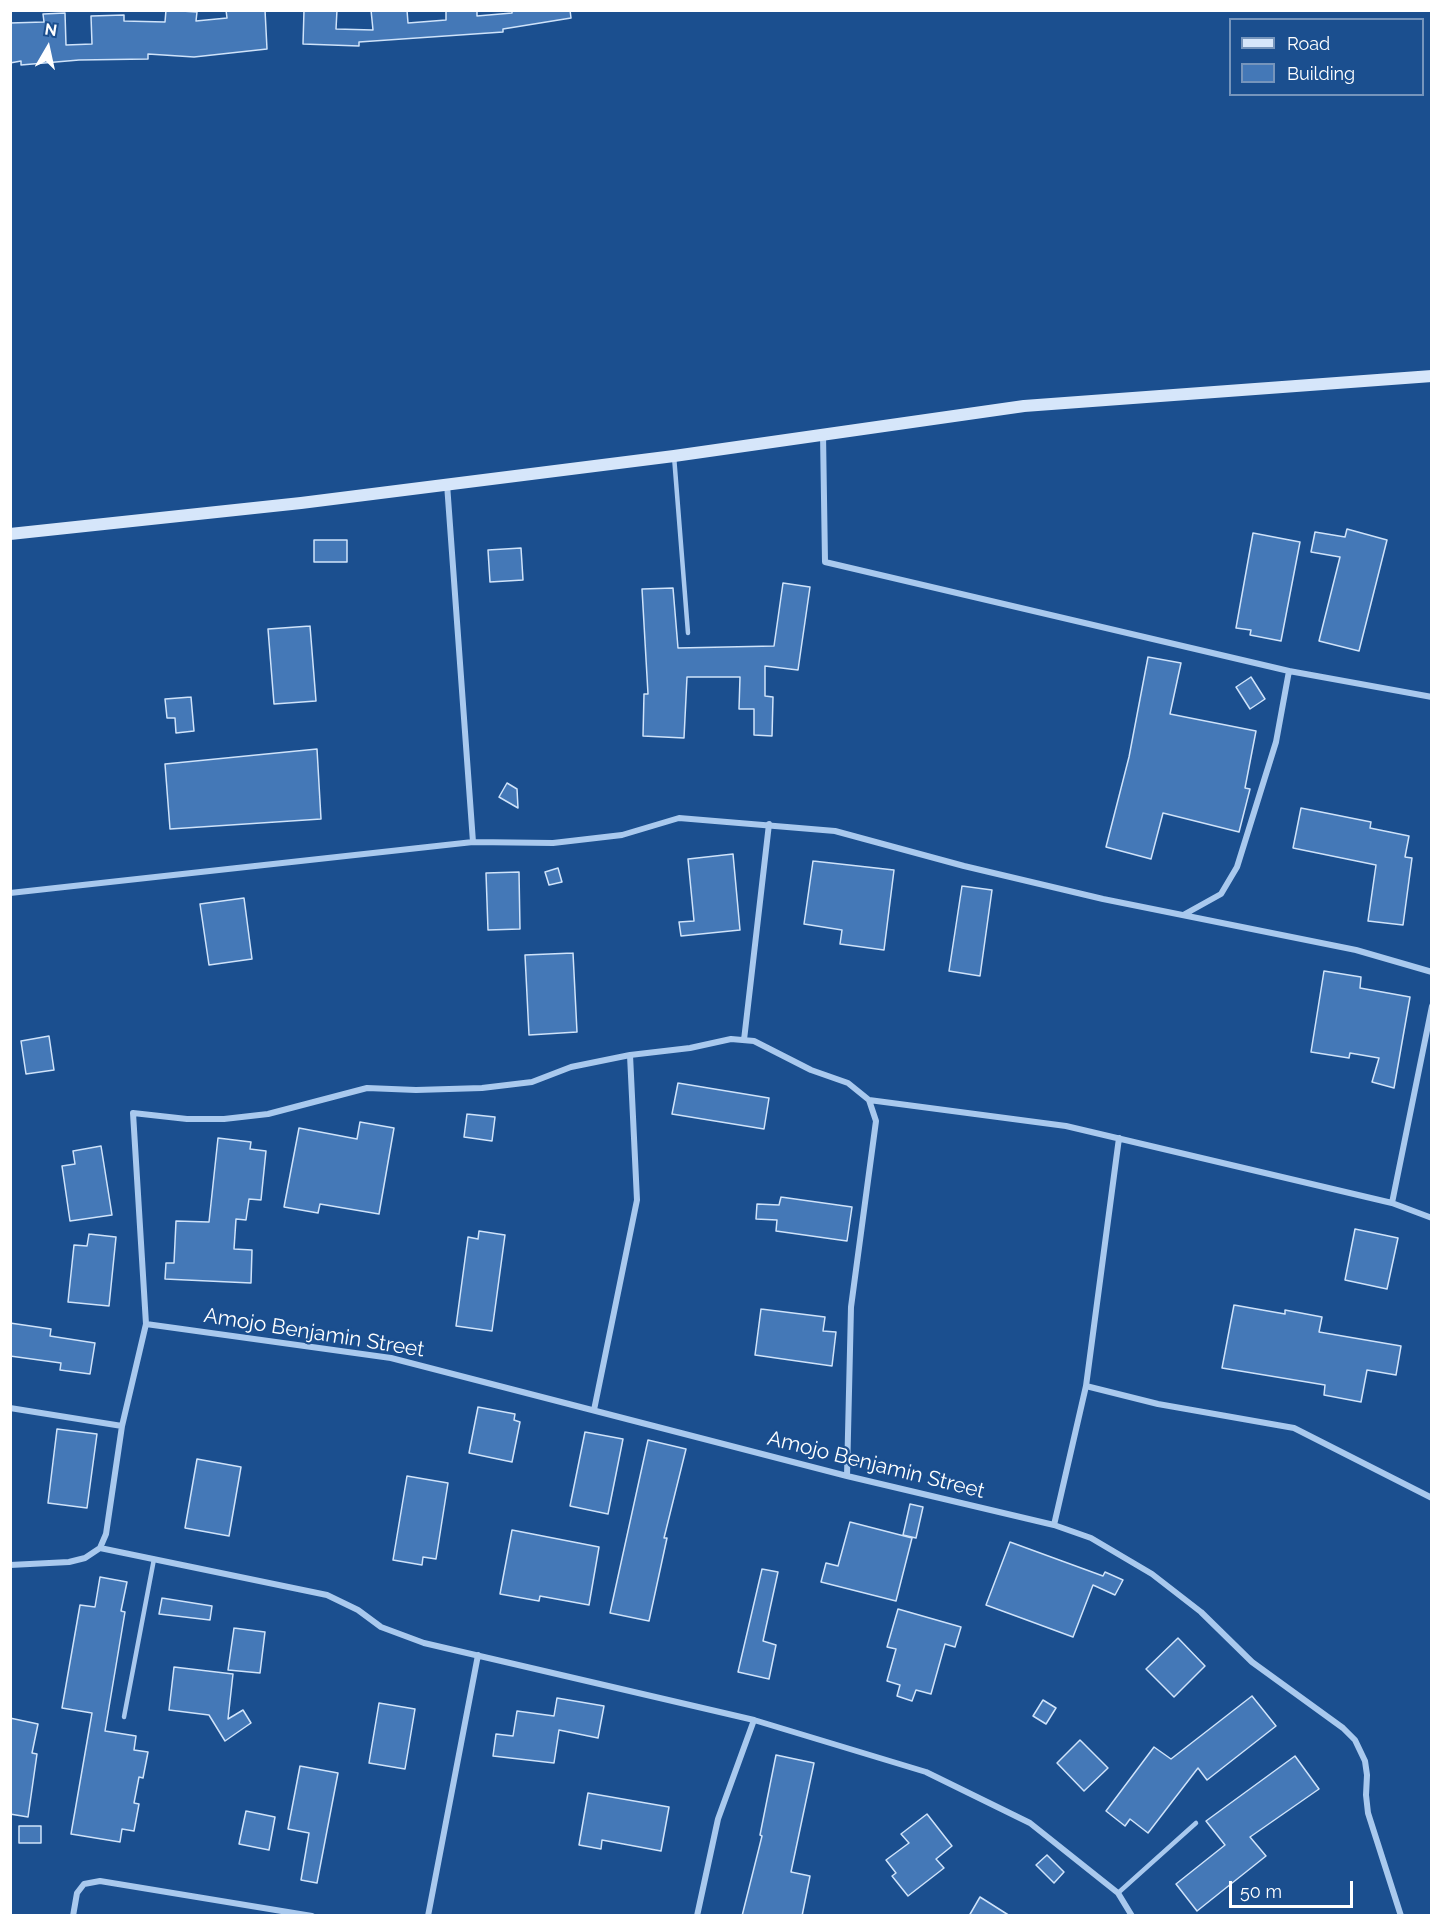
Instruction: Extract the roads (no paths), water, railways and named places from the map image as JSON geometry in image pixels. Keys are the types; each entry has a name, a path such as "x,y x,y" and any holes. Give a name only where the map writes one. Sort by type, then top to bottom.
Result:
{"street":[{"path":"10,534 301,503 674,456 1024,406 1431,376"},
{"path":"823,434 825,562 1289,671 1431,697"},
{"path":"447,484 473,843"},
{"path":"1185,915 1221,894 1237,867 1276,741 1289,671"},
{"path":"10,893 473,843 553,843 622,835 679,818 835,831 987,872 1103,899 1356,950 1431,972"},
{"path":"744,1040 769,824"},
{"path":"1392,1203 1431,1006"},
{"path":"10,1565 69,1562 85,1558 100,1548 106,1534 122,1426 146,1324 133,1113 187,1119 268,1114 368,1088 416,1090 482,1088 532,1082 571,1067 630,1055 744,1040 754,1041 811,1070 848,1083 869,1100 1066,1126 1392,1203 1431,1218"},
{"path":"594,1410 637,1200 630,1055"},
{"path":"847,1476 851,1307 876,1121 869,1100"},
{"path":"1054,1526 1086,1386 1119,1138"},
{"name":"Amojo Benjamin Street","path":"146,1324 391,1358 847,1476 1054,1526 1091,1538 1152,1574 1201,1612 1260,1668 1344,1728 1355,1740 1365,1761 1368,1813 1401,1916"},
{"path":"1086,1386 1158,1404 1294,1428 1431,1498"},
{"path":"10,1408 122,1426"},
{"path":"100,1548 327,1595 358,1610 381,1627 424,1643 754,1720 927,1772 1030,1823 1118,1893 1132,1916"},
{"path":"428,1916 478,1655"},
{"path":"697,1916 718,1819 754,1720"},
{"path":"73,1916 77,1893 84,1884 100,1881 312,1916"}],"lane":[{"path":"674,456 688,633"},
{"path":"124,1717 154,1559"},
{"path":"1118,1893 1196,1823"}]}
